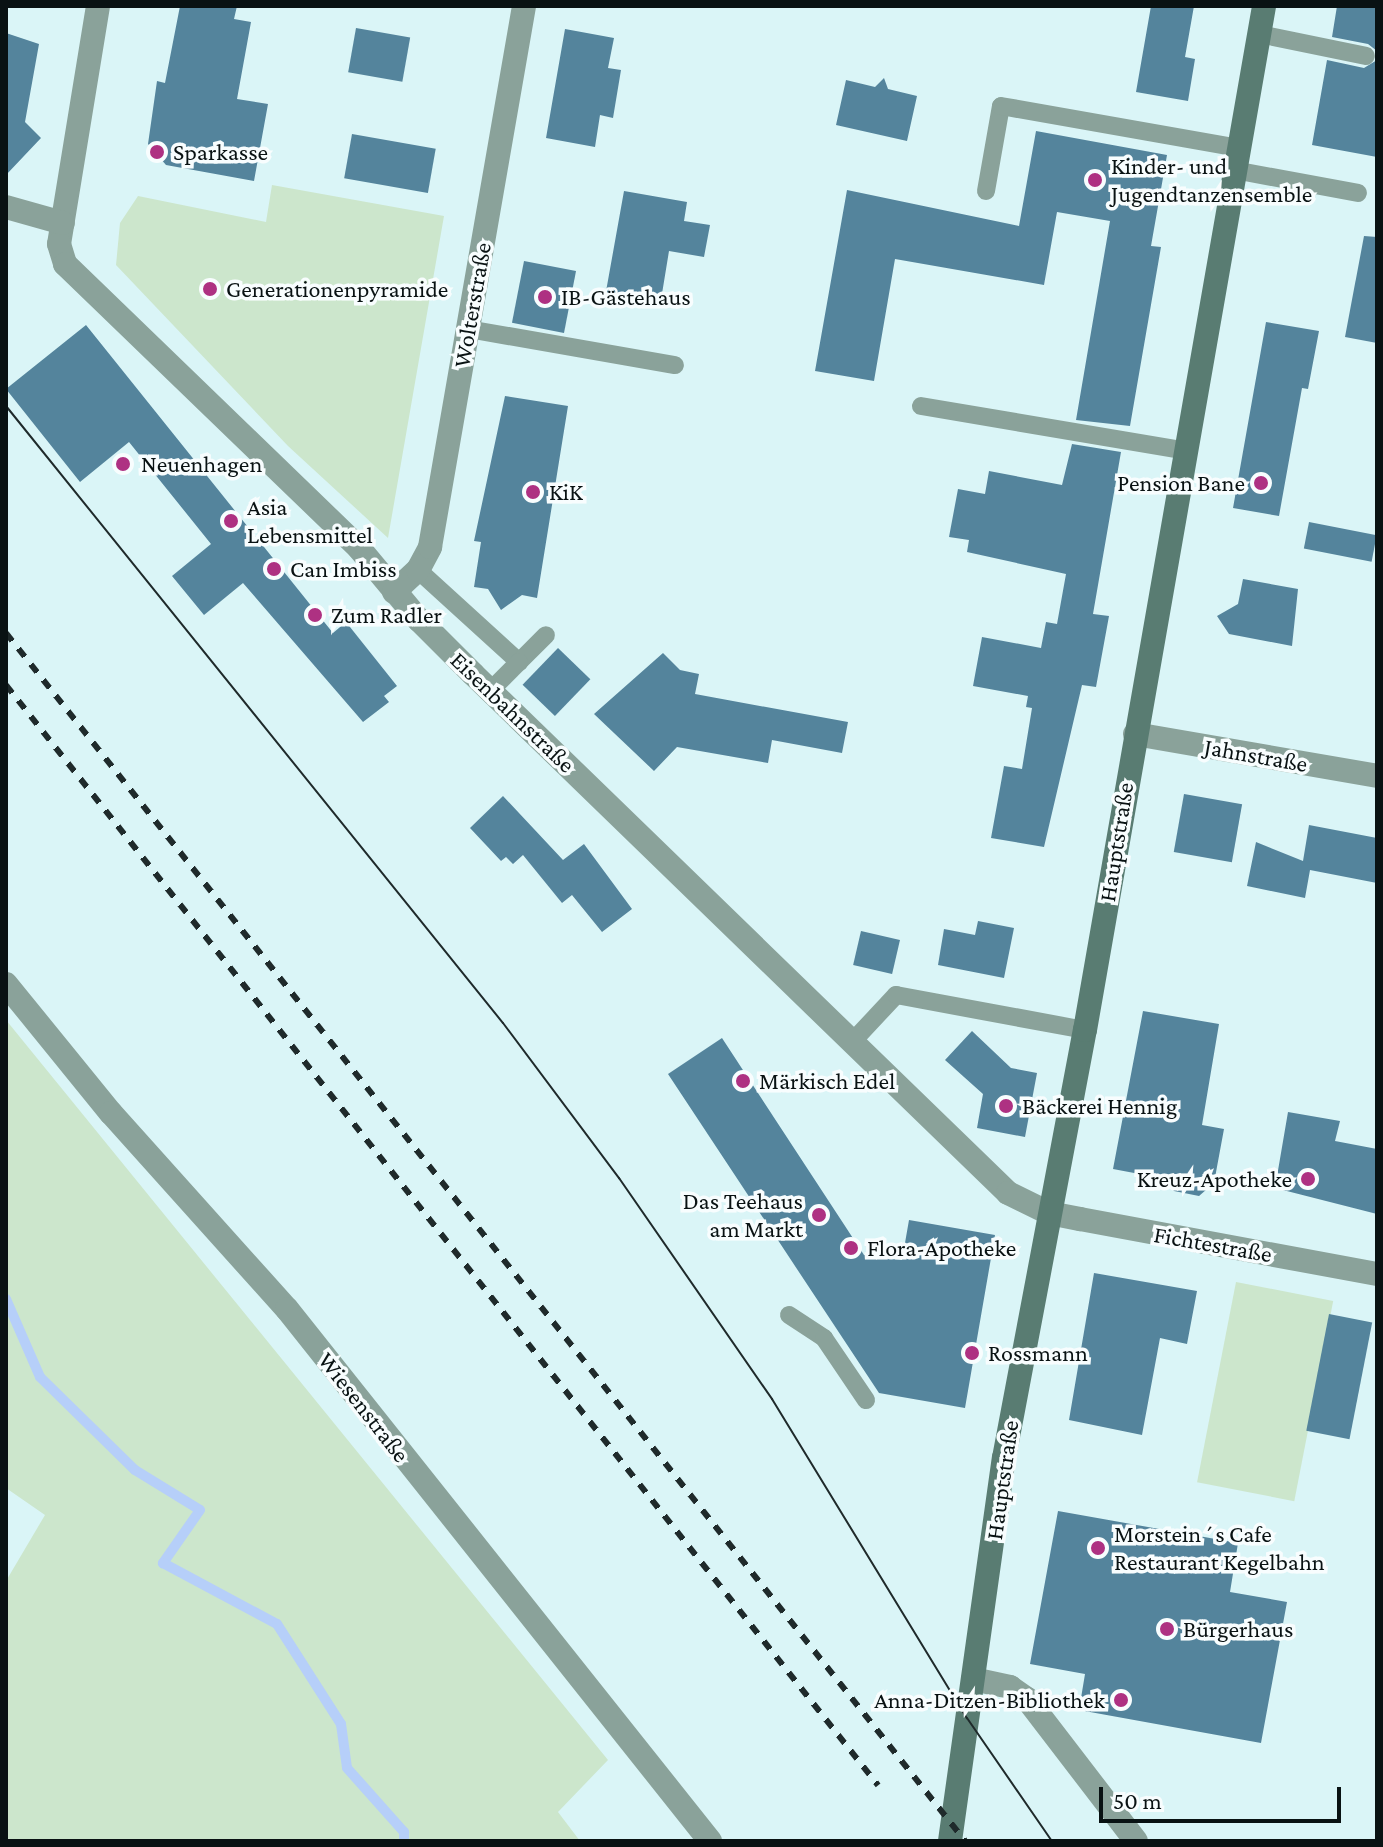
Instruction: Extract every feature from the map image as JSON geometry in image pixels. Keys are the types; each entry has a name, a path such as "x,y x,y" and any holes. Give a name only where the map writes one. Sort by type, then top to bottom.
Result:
{"main road":[{"name":"Hauptstraße","path":"950,1841 1004,1458 1085,1030 1182,450 1264,6"}],"street":[{"name":"Eisenbahnstraße","path":"98,6 59,244 65,264 359,548 394,592 490,691 1008,1193 1049,1213"},
{"name":"Wolterstraße","path":"394,592 418,570 430,547 524,6"},
{"path":"6,207 63,223"},
{"name":"Jahnstraße","path":"1135,734 1377,776"},
{"name":"Wiesenstraße","path":"6,984 111,1113 287,1309 710,1841"},
{"name":"Fichtestraße","path":"1049,1213 1377,1274"},
{"path":"973,1679 1010,1687 1027,1699 1136,1841"}],"lane":[{"path":"1259,34 1366,56"},
{"path":"986,191 1001,106 1236,159 1358,193"},
{"path":"468,329 675,365"},
{"path":"921,406 1182,450"},
{"path":"418,570 519,662"},
{"path":"490,691 546,635"},
{"path":"853,1041 896,995 1085,1030"},
{"path":"789,1315 824,1338 866,1400"}],"green space":[{"path":"272,185 444,216 388,538 288,446 116,265 120,223 138,196 266,222"},
{"path":"6,1020 608,1760 558,1812 580,1841 6,1841 6,1581 45,1515 6,1488"},
{"path":"1236,1282 1333,1301 1294,1501 1197,1482"}],"building":[{"path":"180,6 237,6 234,19 251,22 237,99 268,104 254,181 166,165 148,144 157,81 165,83"},
{"path":"1151,6 1194,6 1185,57 1195,59 1188,101 1136,92"},
{"path":"1337,6 1377,6 1377,51 1368,44 1332,37"},
{"path":"356,28 410,38 402,82 348,72"},
{"path":"565,29 614,38 608,68 621,70 613,118 600,115 595,147 546,138"},
{"path":"6,33 39,44 25,122 41,138 6,175"},
{"path":"1327,60 1364,68 1377,60 1377,157 1312,145"},
{"path":"884,78 888,89 917,96 907,141 836,125 846,80 875,87"},
{"path":"1036,131 1167,155 1151,246 1161,247 1130,426 1076,420 1110,221 1057,212 1044,285 895,259 874,381 815,371 847,190 1019,226"},
{"path":"352,134 436,149 428,193 344,178"},
{"path":"624,191 687,202 684,221 710,225 704,257 669,251 660,306 605,297"},
{"path":"1364,236 1377,237 1377,343 1345,337"},
{"name":"IB-Gästehaus","path":"524,261 576,271 564,333 512,323"},
{"path":"1266,322 1319,331 1308,389 1302,388 1279,516 1233,508"},
{"path":"86,325 333,633 346,622 397,686 384,696 389,702 363,722 243,583 204,615 172,576 211,544 129,442 80,482 6,389"},
{"path":"505,396 568,406 537,598 522,595 501,610 488,589 474,587 481,542 474,541"},
{"path":"1072,444 1121,452 1093,614 1109,616 1096,687 1082,685 1044,847 991,838 1004,766 1022,769 1032,708 1026,707 1028,696 973,686 982,637 1041,648 1046,622 1057,624 1066,574 967,552 969,540 949,537 958,489 985,494 989,471 1062,485"},
{"path":"1309,522 1377,535 1372,562 1304,549"},
{"path":"1243,579 1298,589 1292,646 1229,634 1217,616 1238,604"},
{"path":"558,648 590,679 555,716 523,685"},
{"path":"663,653 680,670 699,674 695,694 848,722 842,753 772,740 768,763 677,747 654,771 594,714"},
{"path":"1184,794 1242,804 1232,862 1174,852"},
{"path":"503,796 563,860 584,844 632,909 602,932 572,895 562,903 523,855 513,864 506,857 501,861 470,828"},
{"path":"1309,825 1377,838 1377,883 1310,870 1305,898 1247,886 1256,842 1303,861"},
{"path":"978,921 1014,928 1004,978 938,965 944,929 975,935"},
{"path":"861,931 900,940 892,974 853,965"},
{"path":"1143,1011 1219,1024 1202,1125 1224,1129 1214,1183 1199,1196 1174,1191 1166,1179 1113,1169"},
{"name":"Bäckerei Hennig","path":"972,1031 1011,1068 1037,1073 1025,1137 977,1128 983,1094 945,1060"},
{"path":"722,1038 864,1255 902,1260 909,1220 995,1235 965,1408 879,1393 668,1074"},
{"path":"1288,1112 1340,1121 1335,1141 1377,1149 1377,1214 1275,1188"},
{"path":"1094,1273 1197,1291 1187,1344 1160,1338 1142,1435 1069,1420"},
{"path":"1329,1314 1372,1322 1349,1439 1306,1431"},
{"name":"Bürgerhaus","path":"1058,1511 1238,1543 1230,1592 1287,1602 1261,1743 1079,1710 1085,1674 1030,1664"}],"waterway":[{"path":"6,1299 40,1377 135,1470 200,1510 163,1563 277,1624 341,1724 347,1768 404,1832 404,1841"}],"tram line":[{"path":"6,406 503,1023 619,1178 772,1399 967,1718 1052,1841"}],"railway":[{"path":"6,633 965,1841"},
{"path":"6,685 878,1785"}],"place":[{"name":"Sparkasse","path":"157,152"},
{"name":"Kinder- und Jugendtanzensemble","path":"1095,180"},
{"name":"Generationenpyramide","path":"210,289"},
{"name":"IB-Gästehaus","path":"545,297"},
{"name":"Neuenhagen","path":"123,464"},
{"name":"Pension Bane","path":"1261,483"},
{"name":"KiK","path":"533,492"},
{"name":"Asia Lebensmittel","path":"231,521"},
{"name":"Can Imbiss","path":"274,569"},
{"name":"Zum Radler","path":"315,615"},
{"name":"Märkisch Edel","path":"743,1081"},
{"name":"Bäckerei Hennig","path":"1006,1106"},
{"name":"Kreuz-Apotheke","path":"1308,1179"},
{"name":"Das Teehaus am Markt","path":"819,1215"},
{"name":"Flora-Apotheke","path":"851,1248"},
{"name":"Rossmann","path":"972,1353"},
{"name":"Morstein´s Cafe Restaurant Kegelbahn","path":"1098,1548"},
{"name":"Bürgerhaus","path":"1167,1629"},
{"name":"Anna-Ditzen-Bibliothek","path":"1121,1700"}]}
